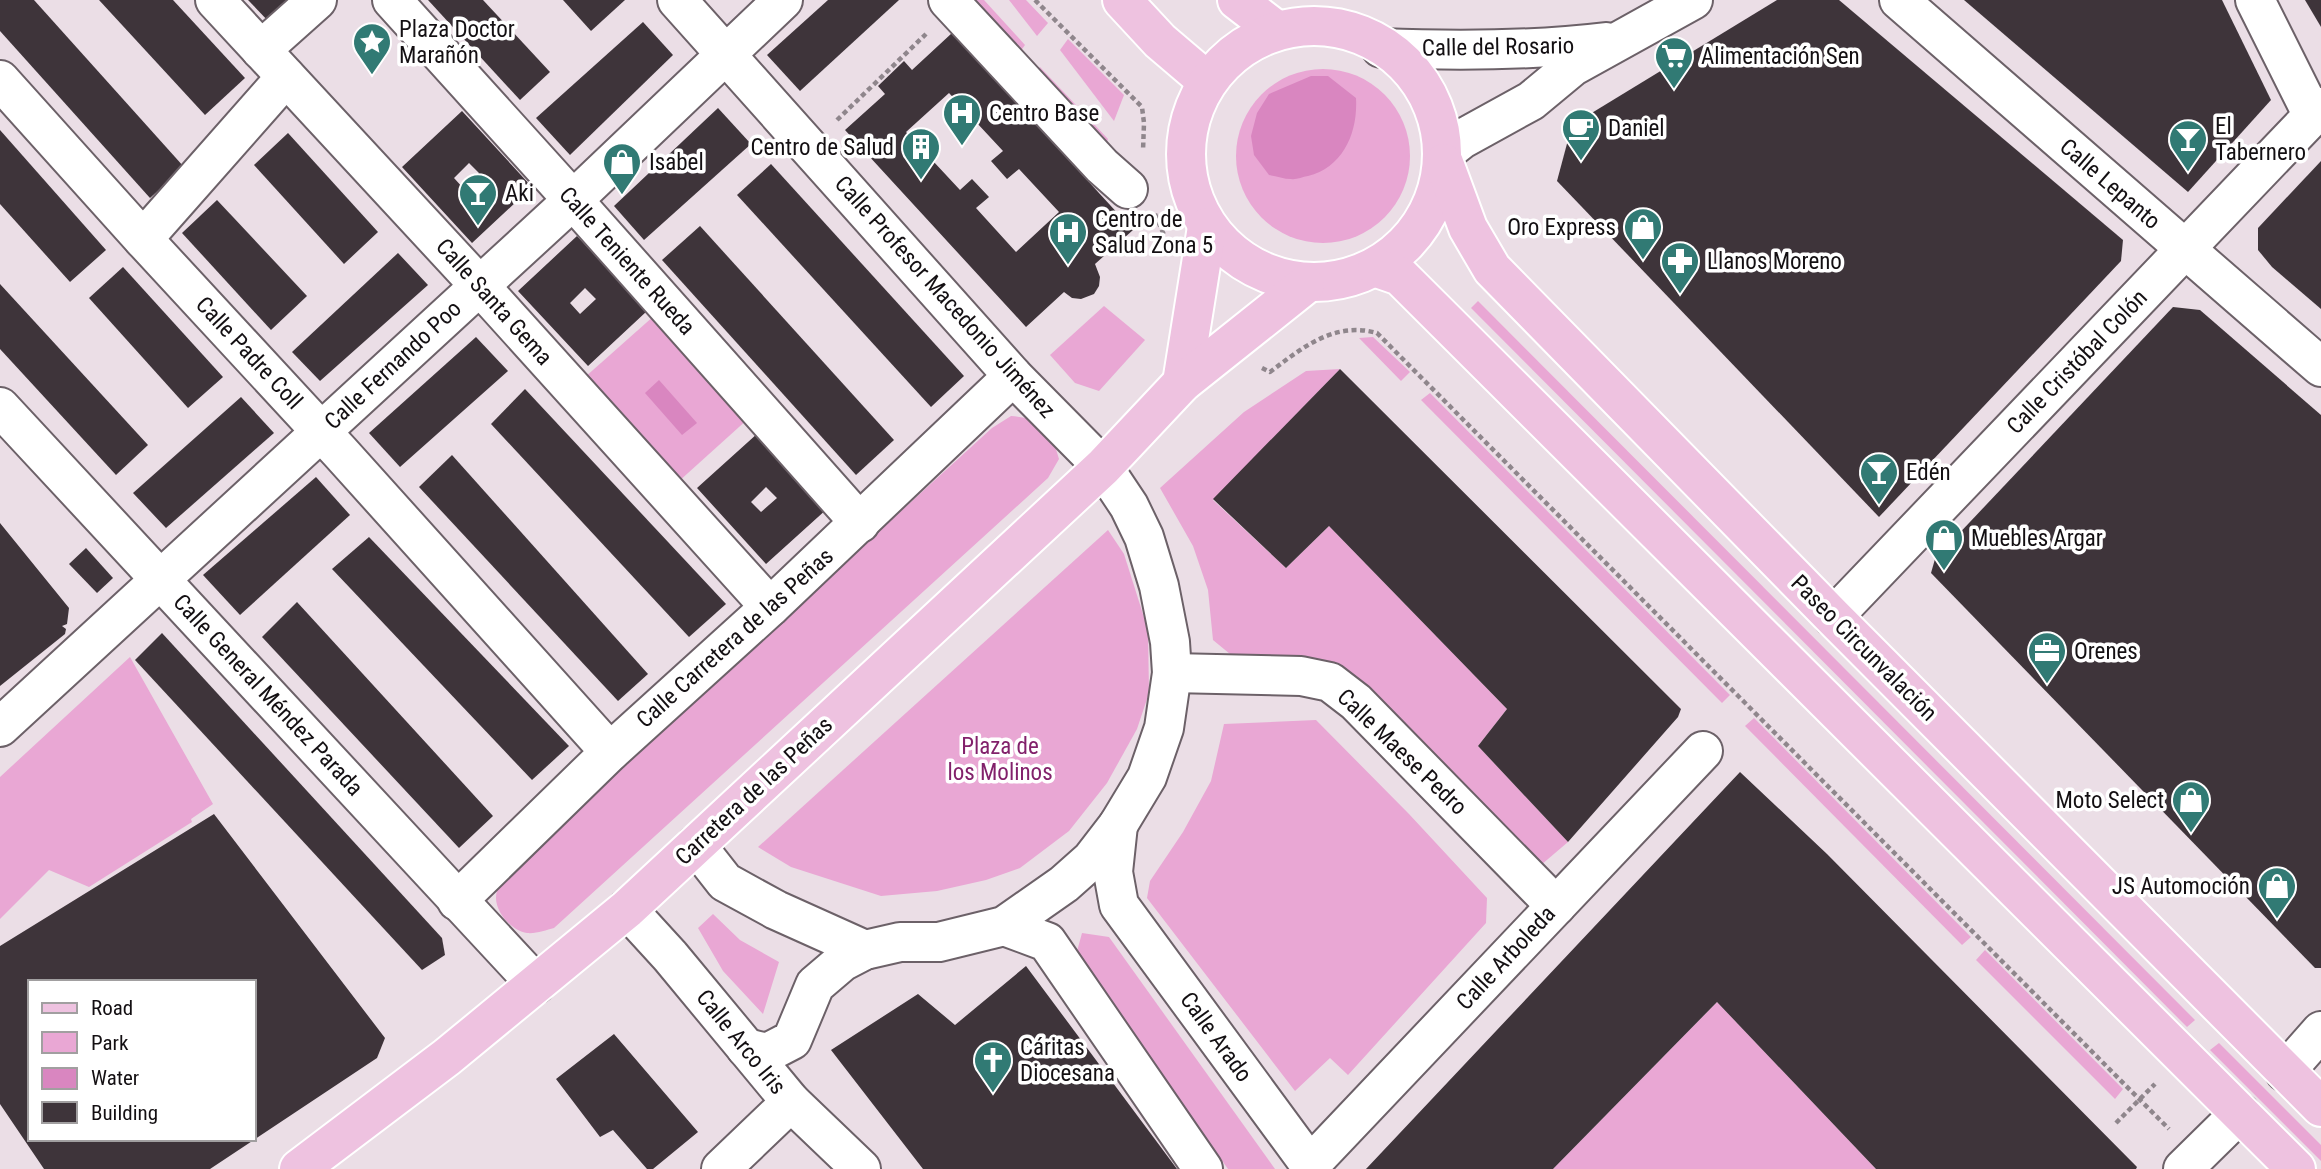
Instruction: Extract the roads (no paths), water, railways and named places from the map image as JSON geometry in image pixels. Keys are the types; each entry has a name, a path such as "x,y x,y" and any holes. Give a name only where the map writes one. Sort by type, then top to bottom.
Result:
{"main road":[{"path":"1122,0 1160,41 1207,81"},
{"path":"1237,0 1276,30"},
{"path":"1315,25 1359,33 1413,71 1439,119 1444,159 1425,223 1407,244 1377,268 1339,281 1305,285 1255,270 1208,227 1191,195 1186,167 1189,122 1207,81 1236,51 1276,30 1315,25"},
{"name":"Paseo Circunvalación","path":"1444,159 1468,228 1492,269 1833,618 2321,1107"},
{"path":"1182,383 1208,227"},
{"path":"1377,268 1400,276 2296,1169"},
{"name":"Carretera de las Peñas","path":"299,1169 436,1065 627,909 1102,467 1182,383 1305,285"}],"street":[{"name":"Calle Santa Gema","path":"215,0 479,285 770,607"},
{"path":"142,239 274,64 317,0"},
{"name":"Calle Teniente Rueda","path":"392,0 860,523"},
{"name":"Calle Profesor Macedonio Jiménez","path":"677,0 1013,376 1102,467"},
{"name":"Calle Fernando Poo","path":"0,727 573,200 783,0"},
{"name":"Calle del Rosario","path":"1444,159 1462,139 1531,101 1572,67 1693,0"},
{"name":"Calle Lepanto","path":"1899,0 2321,367"},
{"path":"2255,0 2317,112"},
{"path":"952,4 1102,166 1128,189"},
{"name":"Calle del Rosario","path":"1381,48 1465,51 1550,48 1615,41"},
{"name":"Calle Padre Coll","path":"0,80 610,752"},
{"name":"Calle Cristóbal Colón","path":"1833,618 2317,112"},
{"name":"Calle Carretera de las Peñas","path":"457,901 610,752 770,607 1013,376"},
{"name":"Calle General Méndez Parada","path":"0,407 536,984"},
{"path":"1004,926 1064,884 1091,860 1118,825 1147,777 1164,728 1172,673 1170,642 1159,586 1144,537 1129,506 1102,467"},
{"name":"Calle Maese Pedro","path":"1172,673 1301,676 1330,682 1356,702 1556,906"},
{"name":"Calle Arboleda","path":"1311,1167 1703,751"},
{"name":"Calle Arado","path":"1118,825 1114,872 1119,905 1311,1167"},
{"path":"696,845 725,882 776,910 865,950"},
{"path":"746,1048 767,1053 792,1040 815,985 842,962 865,950 900,942 939,942 1004,926 1032,912 1080,900 1119,905"},
{"name":"Calle Arco Iris","path":"627,909 670,956 791,1102 861,1169"},
{"path":"1004,926 1047,942 1203,1169"},
{"path":"2285,1072 2321,1031"},
{"path":"721,1169 791,1102"},
{"path":"2189,1162 2239,1112"}],"water":[{"path":"1311,76 1328,76 1356,98 1351,136 1339,157 1320,172 1295,179 1269,175 1254,155 1251,136 1257,113 1269,94"},
{"path":"659,380 697,423 682,435 645,393"}],"place":[{"name":"Plaza Doctor Marañón","path":"372,76"},
{"name":"Alimentación Sen","path":"1674,90"},
{"name":"Centro Base","path":"962,147"},
{"name":"Daniel","path":"1581,162"},
{"name":"El Tabernero","path":"2188,173"},
{"name":"Centro de Salud","path":"921,181"},
{"name":"Isabel","path":"622,196"},
{"name":"Aki","path":"478,227"},
{"name":"Oro Express","path":"1643,261"},
{"name":"Centro de Salud Zona 5","path":"1068,266"},
{"name":"Llanos Moreno","path":"1680,295"},
{"name":"Edén","path":"1879,506"},
{"name":"Muebles Argar","path":"1944,572"},
{"name":"Orenes","path":"2047,685"},
{"name":"Moto Select","path":"2191,834"},
{"name":"JS Automoción","path":"2277,920"},
{"name":"Cáritas Diocesana","path":"993,1094"}],"park label":[{"name":"Plaza de los Molinos","path":"1000,759"}]}
